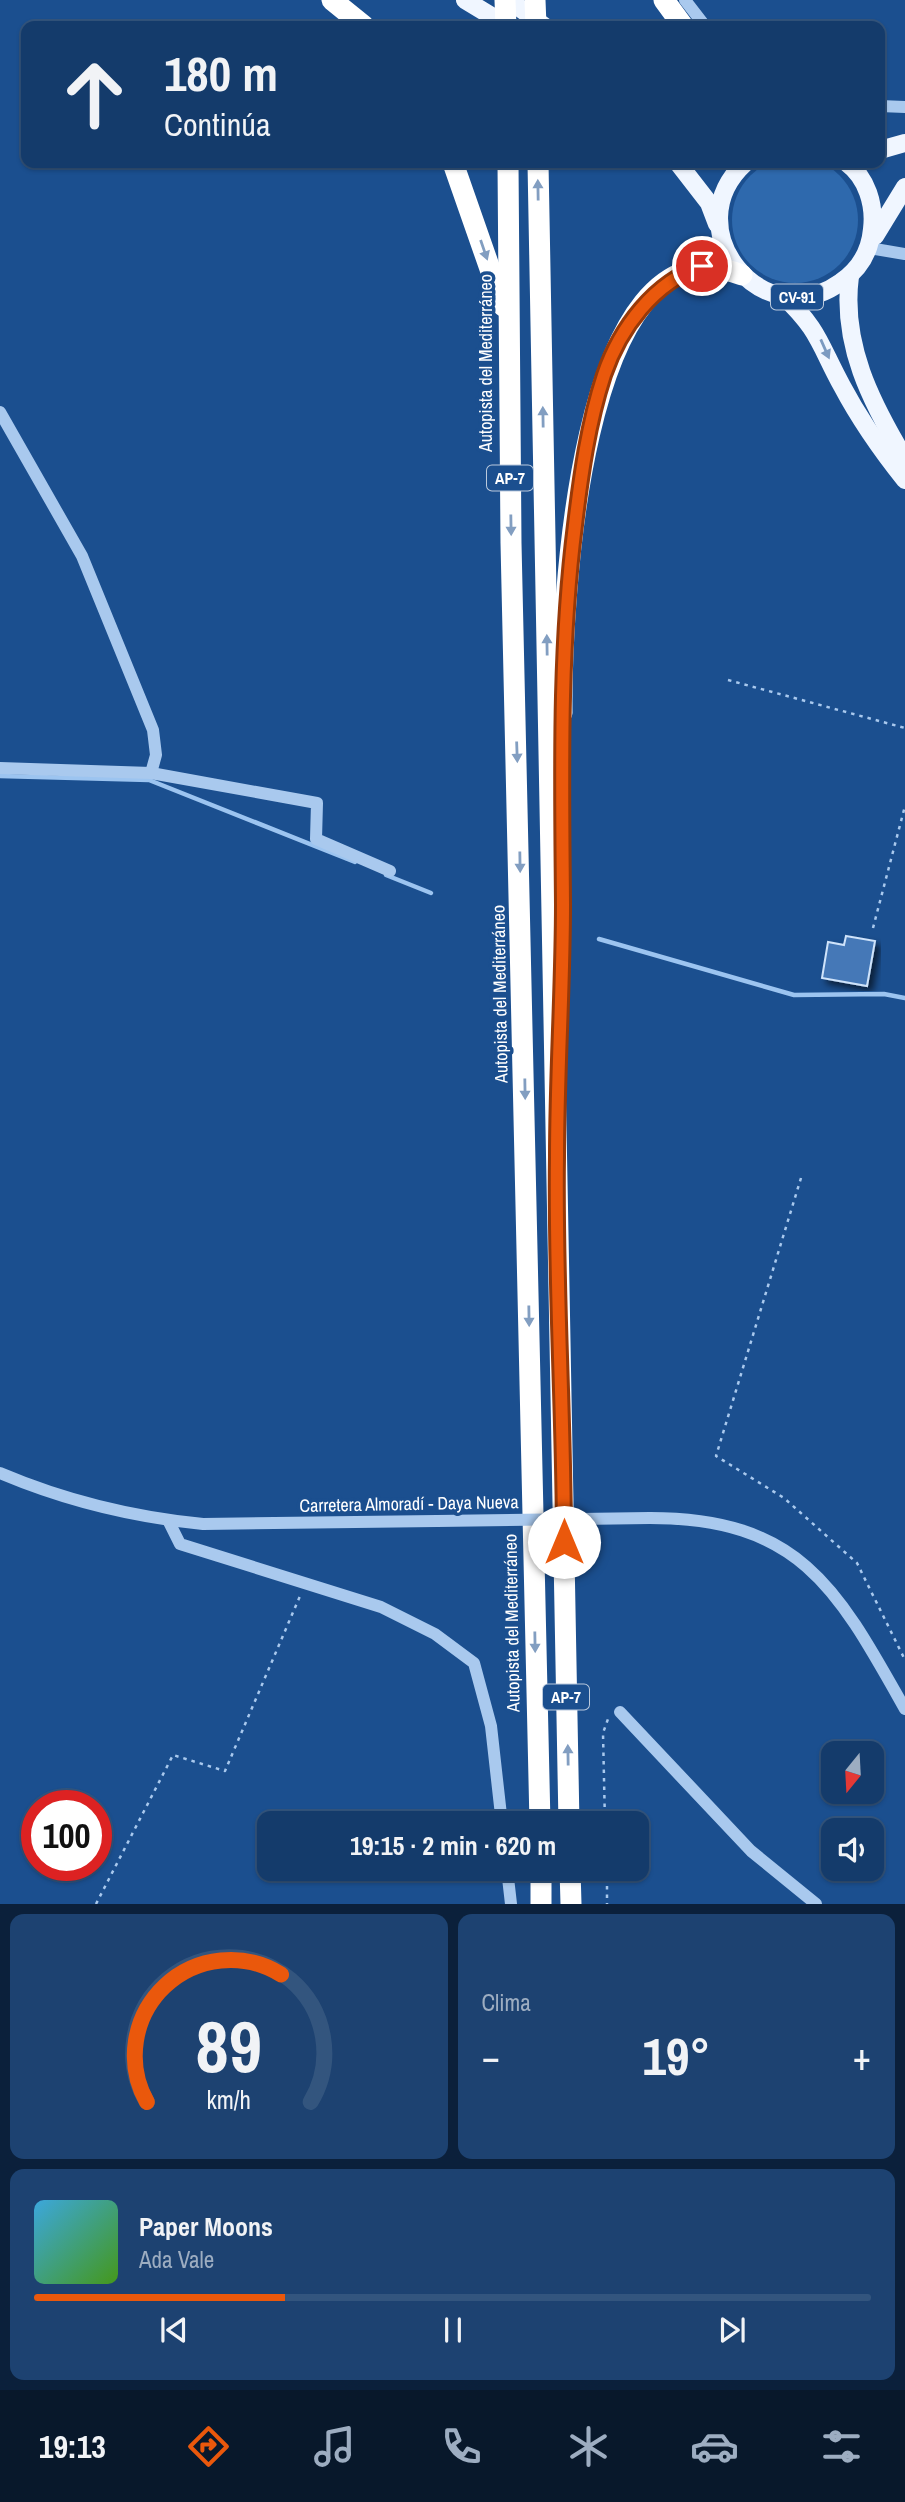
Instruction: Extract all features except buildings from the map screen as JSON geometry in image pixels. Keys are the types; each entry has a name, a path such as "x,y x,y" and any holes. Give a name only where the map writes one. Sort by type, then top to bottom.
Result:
{"highway":[{"path":"332,0 358,21"},
{"path":"507,0 507,21"},
{"path":"535,0 536,21"},
{"path":"664,0 679,21"},
{"path":"455,168 509,322"},
{"name":"Autopista del Mediterráneo","path":"508,168 511,543 540,1811"},
{"name":"AP-7","path":"538,168 569,1811"},
{"path":"557,1156 563,1009 562,695 570,564 582,473 596,404 619,340 648,300 667,283 702,266 722,267 741,275"},
{"path":"541,1881 541,1903"},
{"path":"570,1881 571,1903"}],"main road":[{"path":"465,0 499,21"},
{"path":"507,0 537,21"},
{"path":"885,149 905,143"},
{"path":"682,168 709,203 727,256 741,275"},
{"path":"720,232 719,210 725,189 741,168"},
{"path":"851,168 868,191 874,216 870,245"},
{"name":"CV-91","path":"741,275 761,289 783,296 807,297 831,290 850,276 905,187"},
{"path":"850,276 847,310 854,349 865,383 905,459"},
{"path":"783,296 806,317 871,437 905,480"}],"street":[{"path":"685,0 701,21"},
{"path":"885,106 905,107"},
{"path":"870,245 905,254"},
{"path":"0,412 82,556 153,730 156,755 151,773"},
{"path":"0,768 151,773 317,803 316,839 390,871"},
{"name":"Carretera Almoradí - Daya Nueva","path":"0,1473 79,1502 168,1520 203,1524 687,1518 763,1536 808,1565 861,1631 905,1710"},
{"path":"168,1520 180,1545 381,1608 435,1634 474,1663 491,1726 501,1811"},
{"path":"620,1712 751,1851 816,1903"},
{"path":"508,1881 511,1903"}],"path":[{"path":"728,680 905,728"},
{"path":"873,928 905,806"},
{"path":"801,1178 716,1455 784,1498 857,1563 905,1660"},
{"path":"96,1903 173,1755 225,1771 305,1583"},
{"path":"606,1811 603,1733 607,1720 620,1712"},
{"path":"607,1881 607,1903"}],"shaded area":[{"path":"760,168 830,168 847,185 856,208 856,232 847,255 830,272 819,278 795,283 771,278 751,264 737,244 732,220 737,196 743,185"}],"waterway":[{"path":"0,776 149,780 355,862"},
{"path":"386,875 431,893"},
{"path":"599,939 794,995 884,994 905,998"}],"route":[{"path":"564,1542 557,1156 563,1009 562,695 570,564 582,473 596,404 605,372 619,340 648,300 667,283 684,272 702,266"}]}
